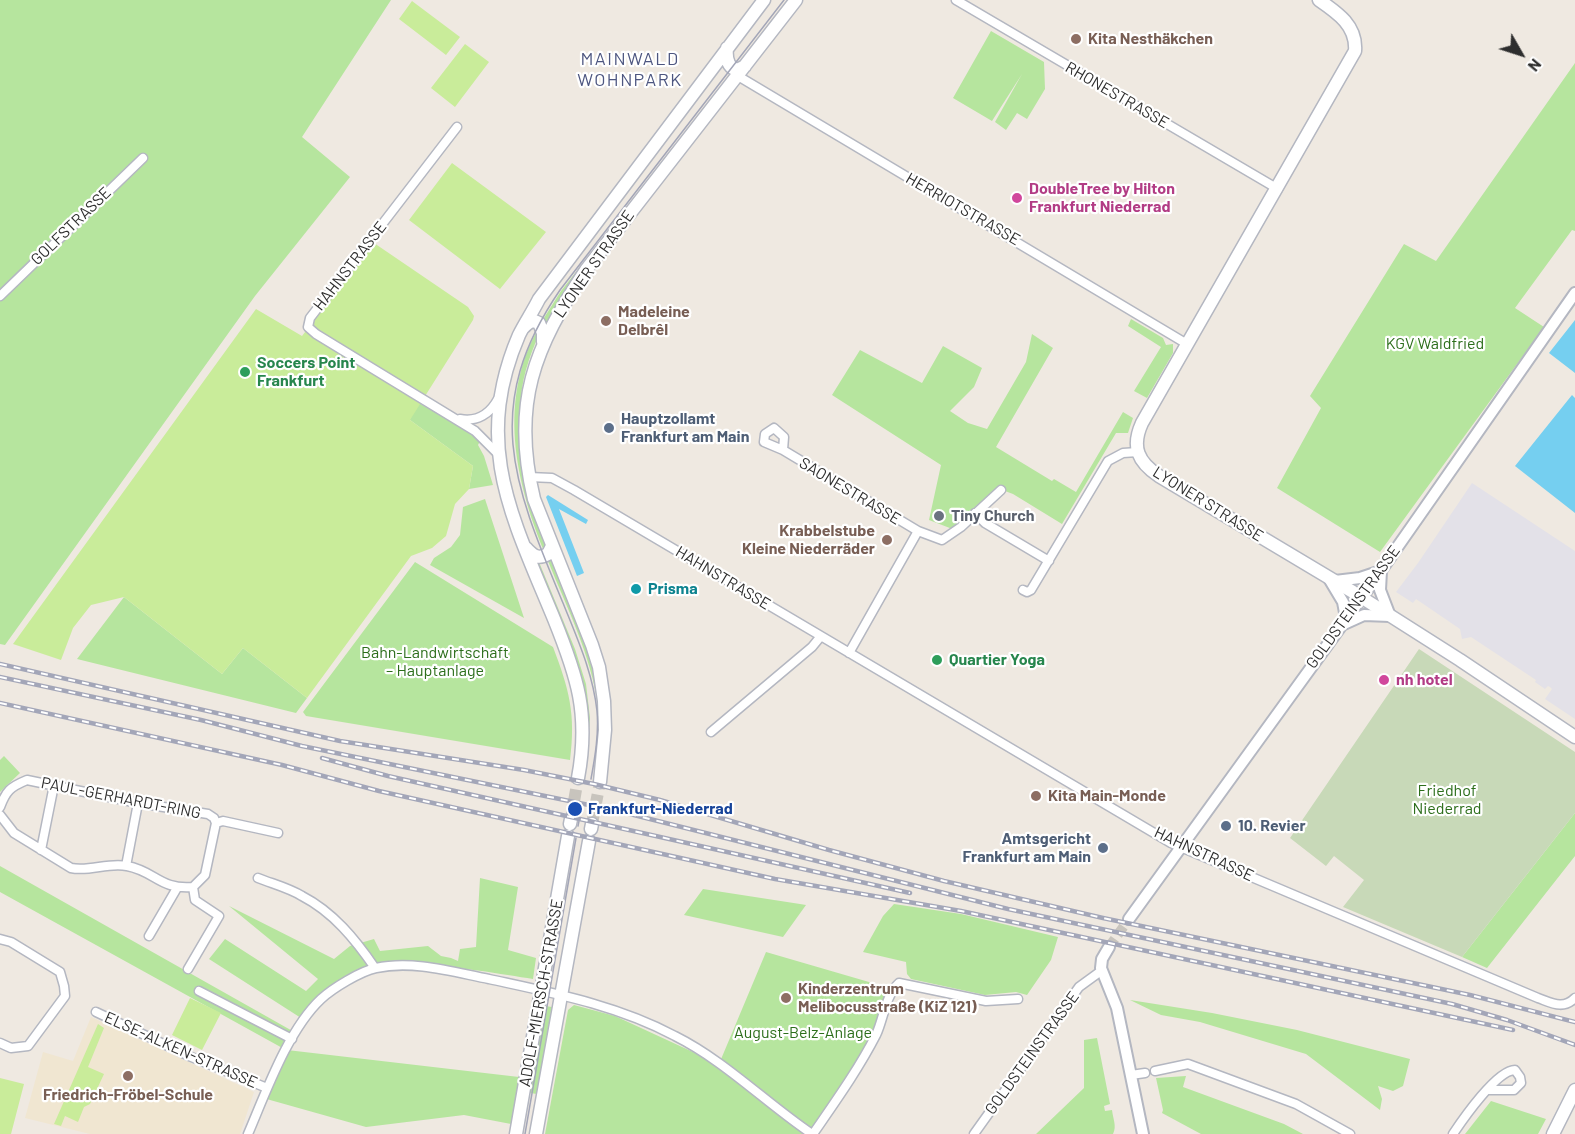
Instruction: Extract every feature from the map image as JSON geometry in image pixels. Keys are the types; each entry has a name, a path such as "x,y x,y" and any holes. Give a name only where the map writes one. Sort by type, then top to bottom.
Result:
{"main road":[{"name":"LYONER STRASSE","path":"578,778 584,728 581,696 568,653 508,499 499,455 497,425 500,396 520,332 539,299 764,0"},
{"name":"LYONER STRASSE","path":"600,782 605,730 601,675 592,645 534,499 525,450 524,420 530,383 543,346 558,314 586,270 796,0"},
{"name":"LYONER STRASSE","path":"1319,0 1346,20 1354,37 1355,51 1137,433 1138,452 1145,464 1159,476 1362,597 1575,737"},
{"path":"727,48 727,59 732,68 742,71"},
{"path":"520,332 529,322 539,323 543,333 543,346"},
{"path":"525,547 538,557 548,554 552,546"},
{"name":"ADOLF-MIERSCH-STRASSE","path":"516,1134 569,826"},
{"name":"ADOLF-MIERSCH-STRASSE","path":"536,1134 591,831"},
{"path":"1553,1134 1574,1094"}],"street":[{"name":"RHONESTRASSE","path":"956,0 1278,189"},
{"name":"HERRIOTSTRASSE","path":"742,71 1187,344"},
{"name":"HAHNSTRASSE","path":"457,127 310,318 308,327 479,434 499,455"},
{"name":"GOLFSTRASSE","path":"0,296 143,158"},
{"name":"GOLDSTEINSTRASSE","path":"1129,919 1381,571 1575,293"},
{"path":"455,418 467,421 480,418 491,409 500,396"},
{"name":"SAONESTRASSE","path":"783,450 918,531 942,540 961,527 1002,490"},
{"path":"1023,590 1027,592 1031,590 1108,461 1124,453 1138,452"},
{"name":"HAHNSTRASSE","path":"529,477 555,479 1171,843 1538,998 1560,1006 1570,1003 1575,998"},
{"path":"975,513 985,524 1049,561"},
{"name":"SAONESTRASSE","path":"849,653 918,531"},
{"path":"1381,571 1380,590 1390,616 1364,615 1342,622 1343,602 1331,579 1354,580 1381,571"},
{"path":"711,732 812,647 821,636"},
{"name":"PAUL-GERHARDT-RING","path":"0,807 6,793 15,785 27,780 138,803 208,814 214,818 216,823 205,875 193,887"},
{"path":"40,850 54,785"},
{"path":"126,866 138,803"},
{"path":"0,815 14,833 71,868 81,870 116,865 126,866 136,868 177,888 193,887 195,900 219,916 188,969"},
{"name":"PAUL-GERHARDT-RING","path":"216,823 223,821 278,833"},
{"path":"258,878 302,895 328,913 355,939 375,968"},
{"path":"149,936 177,888"},
{"path":"0,939 11,942 60,972 65,996 28,1046 11,1048 0,1043"},
{"path":"1109,947 1101,961 1101,971 1117,1008 1143,1134"},
{"path":"248,1134 267,1088 303,1021 322,999 345,982 375,968 405,966 436,968 542,990 622,1011 678,1037 719,1064 812,1134 862,1060 878,1032 893,989 899,983 986,1001 1018,999"},
{"name":"GOLDSTEINSTRASSE","path":"975,1134 1079,987 1101,971"},
{"path":"199,991 292,1039"},
{"name":"ELSE-ALKEN-STRASSE","path":"96,1012 189,1056 267,1088"},
{"path":"1155,1071 1188,1064 1296,1104 1350,1134"},
{"path":"1131,1075 1145,1073"},
{"path":"1453,1134 1487,1090"}],"shaded area":[{"path":"1472,483 1575,551 1575,719 1545,699 1552,689 1550,687 1545,689 1535,682 1536,680 1471,637 1462,639 1460,629 1416,599 1413,603 1396,592"},
{"name":"Friedrich-Fröbel-Schule","path":"91,1017 254,1092 240,1134 90,1134 25,1118 43,1052 73,1061"}],"green space":[{"path":"0,0 391,0 302,137 350,177 255,296 5,645 0,644"},
{"path":"412,1 460,37 446,55 399,19"},
{"path":"991,31 1044,62 1045,89 1027,119 1017,113 1006,130 995,122 1022,74 992,121 953,98"},
{"path":"465,44 489,62 455,107 431,88"},
{"name":"KGV Waldfried","path":"1575,63 1575,231 1572,230 1515,308 1544,327 1380,552 1277,488 1321,408 1310,396 1404,244 1436,261"},
{"path":"725,82 727,84 547,327 542,321 561,291"},
{"path":"452,163 546,232 500,289 409,220"},
{"path":"374,243 468,307 474,316 410,420 473,466 469,489 455,504 446,536 432,548 411,556 307,698 243,648 222,674 124,597 91,605 73,628 61,660 13,644 256,309 302,336"},
{"path":"1131,319 1163,338 1166,345 1173,344 1173,353 1147,398 1134,391 1161,347 1128,326"},
{"path":"538,329 539,334 524,379 521,408 547,544 544,551 525,496 515,440 518,384 526,356"},
{"path":"1032,334 1053,348 996,447 1052,481 1054,479 1076,492 1123,412 1133,418 1128,433 1116,433 1062,524 1013,494 997,488 973,509 955,530 929,520 941,465 832,395 860,350 922,383 943,346 982,368 974,387 950,411 968,423 987,429 1026,362"},
{"path":"412,399 468,431 480,441 478,445 493,485 469,489 473,466 410,420"},
{"path":"485,499 524,618 430,565 434,558 451,547 460,535 463,507"},
{"path":"552,556 581,624 593,662 600,706 599,767 595,766 599,721 595,687 578,632 548,561"},
{"path":"534,560 539,562 575,649 586,684 590,718 586,765 587,731"},
{"name":"Bahn-Landwirtschaft – Hauptanlage","path":"415,562 553,647 570,702 572,744 570,760 306,716 303,712"},
{"path":"124,597 222,674 243,648 307,698 296,713 77,659"},
{"name":"Friedhof Niederrad","path":"1419,649 1575,752 1575,813 1462,957 1343,907 1364,880 1334,856 1326,866 1290,838"},
{"path":"4,756 20,773 0,792 0,760"},
{"path":"1575,813 1575,856 1487,968 1462,957"},
{"path":"0,866 296,1033 287,1050 519,1077 511,1124 464,1115 366,1127 263,1098 286,1050 0,892"},
{"path":"480,878 518,887 508,950 536,958 533,979 435,966 383,967 360,972 342,981 301,1018 209,959 225,939 306,991 318,979 229,906 334,959 350,946 374,939 380,951 428,946 441,956 458,961 460,949 476,947"},
{"path":"703,889 806,905 783,937 684,915"},
{"path":"894,904 961,914 1058,937 1051,960 1027,995 1016,992 985,995 911,979 907,974 906,962 863,952 883,916"},
{"name":"August-Belz-Anlage","path":"766,952 893,989 862,1060 813,1134 545,1134 568,1010 574,1005 615,1016 719,1064"},
{"path":"190,998 221,1013 202,1050 172,1035"},
{"path":"1130,1000 1297,1030 1410,1059 1403,1086 1393,1091 1378,1086 1382,1099 1380,1110 1306,1054 1200,1022 1161,1015"},
{"path":"545,1006 552,1007 537,1094 530,1093"},
{"path":"98,1024 104,1028 88,1067 104,1074 90,1104 84,1107 78,1122 65,1116 61,1126 54,1124"},
{"path":"1097,1038 1110,1104 1104,1106 1105,1111 1112,1110 1115,1125 1113,1134 1036,1134 1084,1088 1084,1040"},
{"path":"1186,1076 1183,1087 1284,1124 1303,1134 1201,1134 1162,1113 1156,1078"},
{"path":"0,1078 24,1084 11,1134 0,1134"},
{"path":"1491,1101 1546,1119 1538,1134 1465,1134"}],"water":[{"path":"1575,320 1575,373 1549,353"},
{"path":"1572,395 1575,398 1575,513 1515,466"},
{"path":"548,495 588,520 586,524 559,509 584,573 577,576 546,497"}],"tunnel":[{"path":"571,819 578,778"},
{"path":"592,824 600,782"},
{"path":"1109,947 1129,919"}],"tram line":[{"path":"591,779 597,728 597,711 592,683 519,483 513,446 513,409 520,372 535,332 560,290 784,0"},
{"path":"578,826 579,821"},
{"path":"525,1134 576,838"}],"railway":[{"path":"0,664 340,741 524,770 594,784 660,800 944,881 1103,918 1470,995 1575,1022"},
{"path":"0,677 201,720 302,746 618,811 1008,909 1452,1004 1507,1020 1575,1045"},
{"path":"0,703 282,765 379,791 775,879 961,911 1513,1030"},
{"path":"322,758 388,776 910,893"}],"place":[{"name":"Kita Nesthäkchen","path":"1076,39"},
{"name":"DoubleTree by Hilton Frankfurt Niederrad","path":"1017,198"},
{"name":"Madeleine Delbrêl","path":"606,321"},
{"name":"Soccers Point Frankfurt","path":"245,372"},
{"name":"Hauptzollamt Frankfurt am Main","path":"609,428"},
{"name":"Tiny Church","path":"939,516"},
{"name":"Krabbelstube Kleine Niederräder","path":"887,540"},
{"name":"Prisma","path":"636,589"},
{"name":"Quartier Yoga","path":"937,660"},
{"name":"nh hotel","path":"1384,680"},
{"name":"Kita Main-Monde","path":"1036,796"},
{"name":"Frankfurt-Niederrad","path":"575,809"},
{"name":"10. Revier","path":"1226,826"},
{"name":"Amtsgericht Frankfurt am Main","path":"1103,848"},
{"name":"Kinderzentrum Melibocusstraße (KiZ 121)","path":"786,998"},
{"name":"Friedrich-Fröbel-Schule","path":"128,1076"}],"district":[{"name":"MAINWALD WOHNPARK","path":"630,69"}]}
